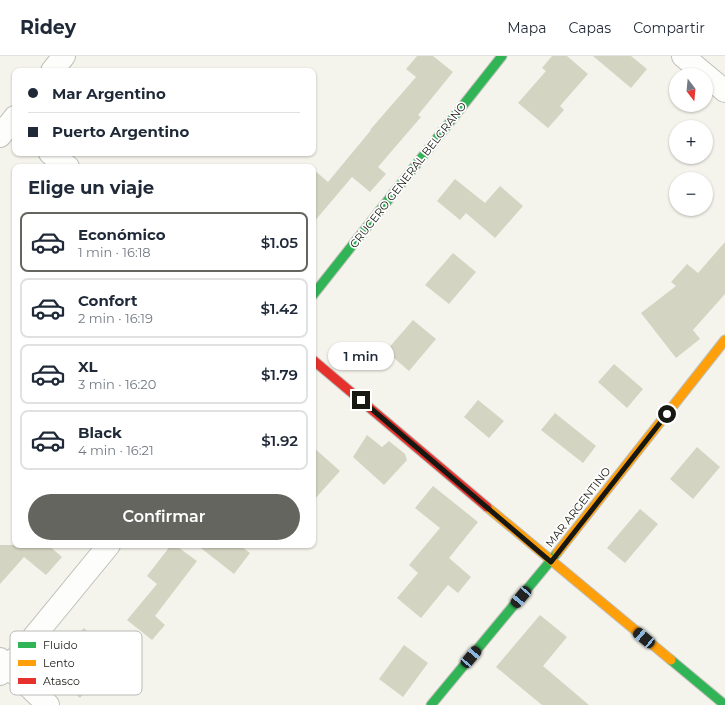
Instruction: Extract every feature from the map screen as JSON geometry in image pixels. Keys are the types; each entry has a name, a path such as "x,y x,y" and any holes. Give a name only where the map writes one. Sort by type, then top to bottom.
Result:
{"street":[{"path":"54,68 64,56"},
{"name":"CRUCERO GENERAL BELGRANO","path":"316,291 502,56"},
{"path":"683,56 725,91"},
{"path":"54,156 64,164"},
{"name":"MAR ARGENTINO","path":"431,705 551,562 725,340"},
{"path":"316,363 551,562 725,705"},
{"path":"34,631 106,548"},
{"path":"3,667 10,659"},
{"path":"36,695 48,705"}],"building":[{"path":"417,56 433,56 453,72 418,115 421,117 378,167 386,174 370,192 352,177 316,219 316,172 328,182 370,130 416,77 406,69"},
{"path":"552,56 567,56 588,74 560,106 564,110 548,128 518,103 546,71 542,68"},
{"path":"593,56 631,56 647,69 631,88"},
{"path":"455,179 485,203 500,186 523,206 495,238 466,213 460,220 437,201"},
{"path":"725,242 725,294 693,330 700,339 676,358 641,313 676,286 671,282 687,264 698,273"},
{"path":"453,253 476,272 449,304 425,285"},
{"path":"413,320 436,339 409,371 386,351"},
{"path":"614,364 643,389 627,408 598,382"},
{"path":"478,400 504,421 489,438 464,417"},
{"path":"555,413 596,446 583,463 541,430"},
{"path":"367,435 382,447 389,441 405,454 407,460 384,485 353,457"},
{"path":"697,447 720,467 693,499 670,479"},
{"path":"316,450 340,471 316,498"},
{"path":"433,486 478,522 449,558 471,577 458,593 448,585 421,618 397,598 418,573 409,565 440,528 415,508"},
{"path":"640,509 658,524 625,563 607,548"},
{"path":"0,545 12,545 12,548 52,548 62,557 46,575 24,557 0,584"},
{"path":"169,548 179,548 197,561 155,616 165,625 152,640 127,620 157,584 147,576"},
{"path":"201,548 243,548 250,553 234,574"},
{"path":"540,615 567,637 543,666 589,705 542,705 496,667"},
{"path":"404,645 428,663 403,697 379,679"}],"traffic: fast":[{"path":"316,291 502,56"},
{"path":"431,705 557,553"},
{"path":"671,660 725,705"}],"traffic: slow":[{"path":"557,553 725,340"},
{"path":"487,507 671,660"}],"traffic: jam":[{"path":"316,363 487,507"}],"route":[{"path":"361,400 551,562 667,414"}]}
